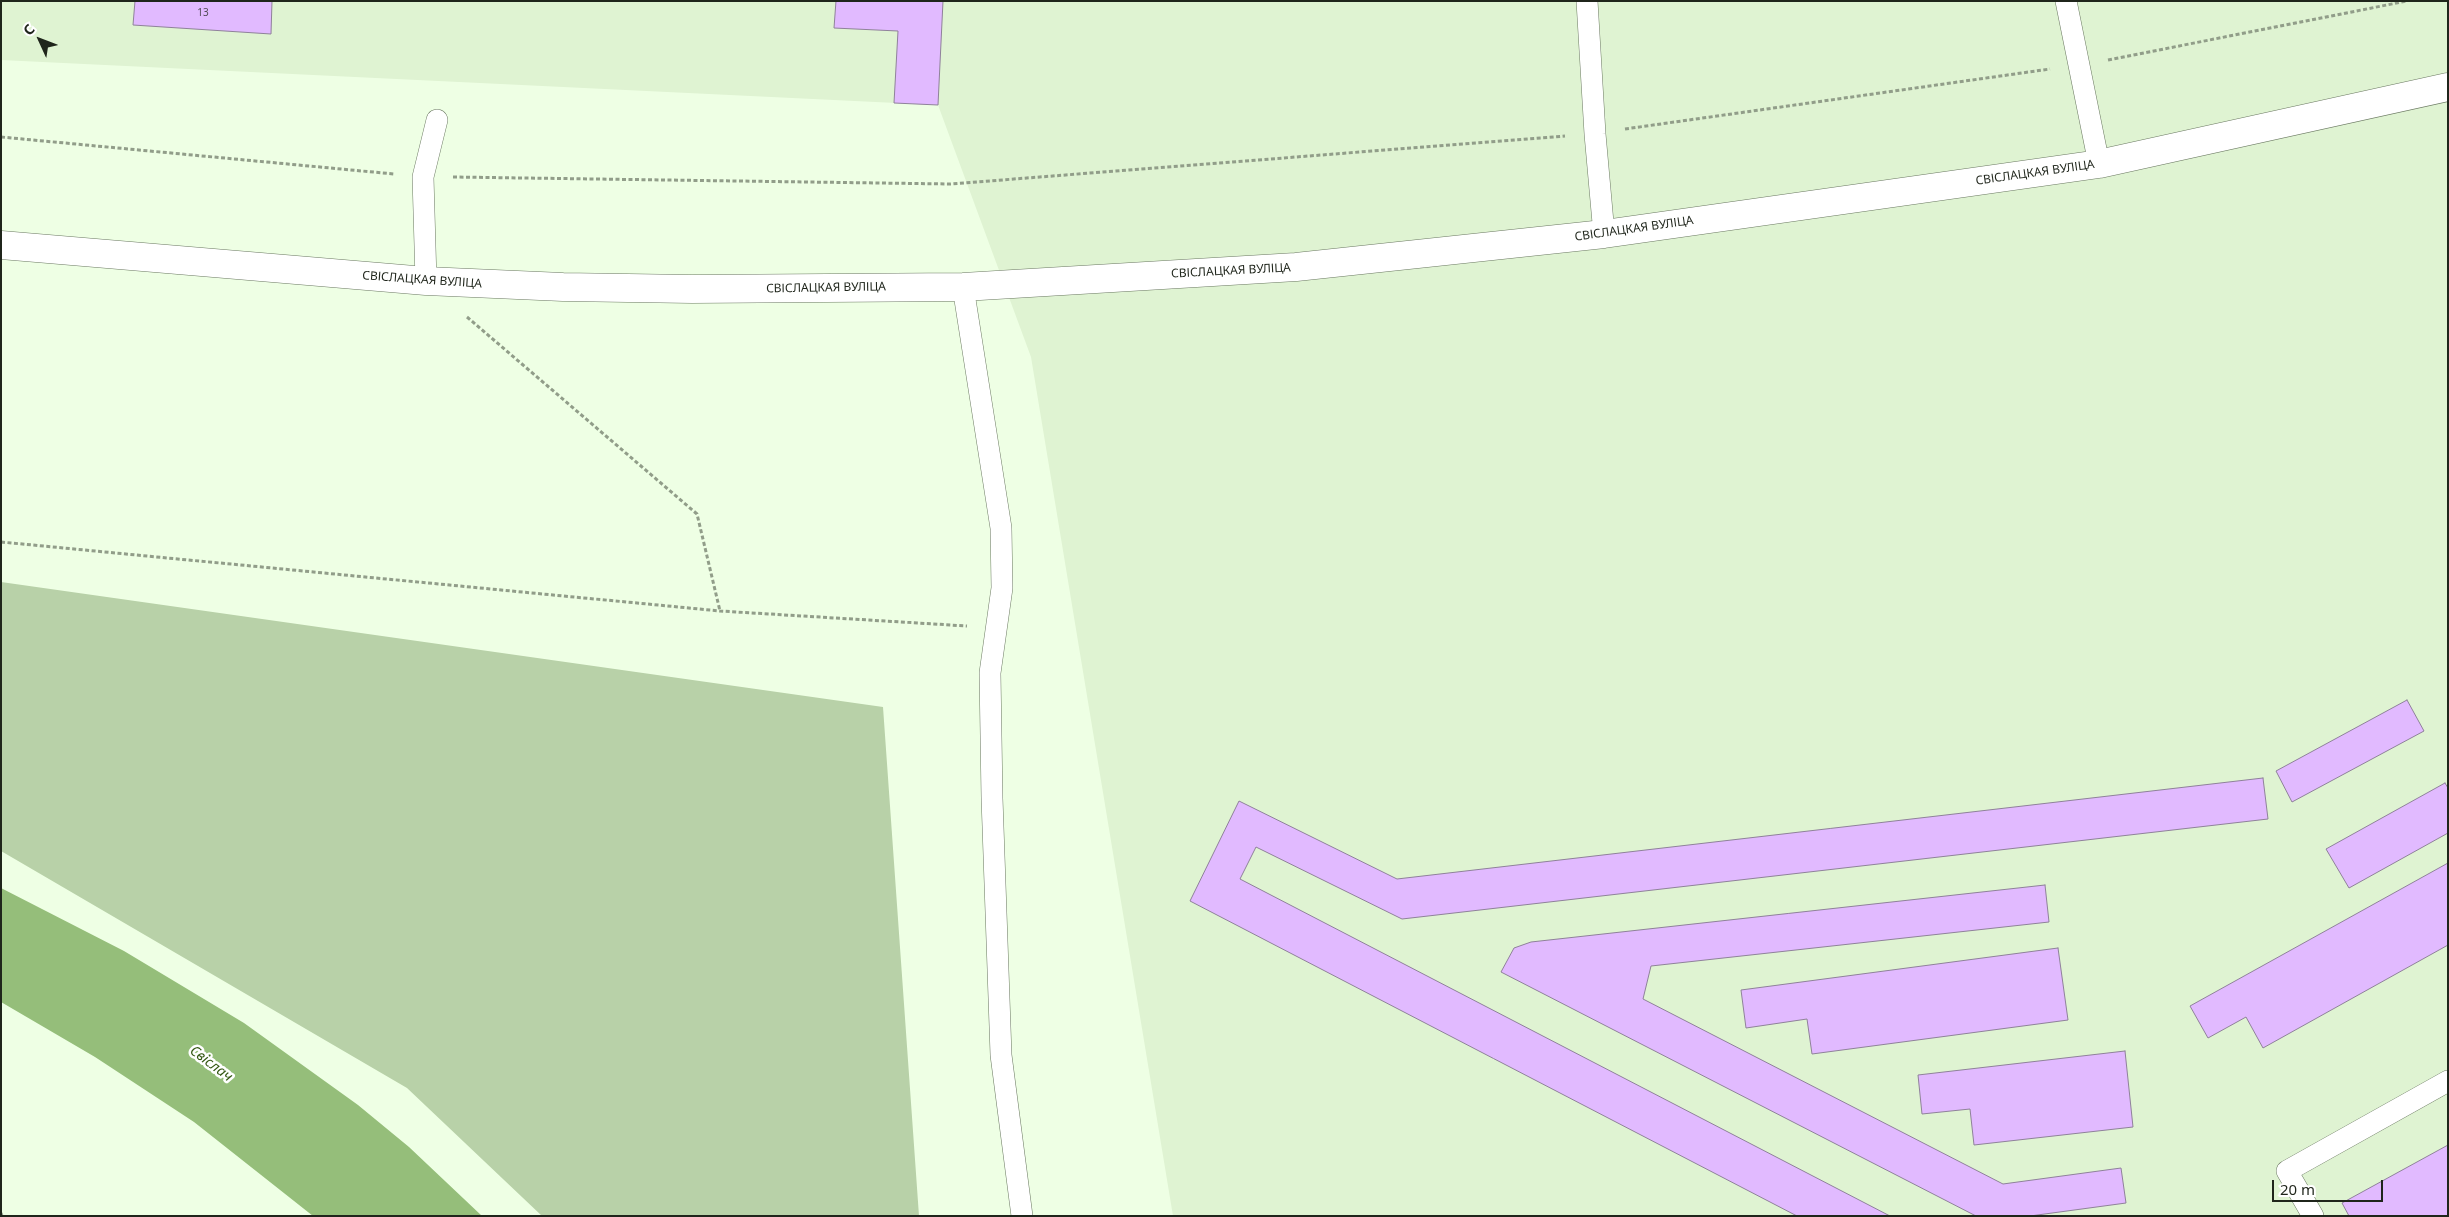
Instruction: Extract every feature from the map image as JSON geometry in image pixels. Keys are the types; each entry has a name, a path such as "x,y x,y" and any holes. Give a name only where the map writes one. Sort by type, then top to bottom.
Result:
{"street":[{"name":"СВІСЛАЦКАЯ ВУЛІЦА","path":"1,245 426,281 563,287 692,289 963,287 1296,267 1604,234 2099,164 2448,87"}],"lane":[{"path":"1587,1 1595,134 1604,234"},
{"path":"2066,1 2099,164"},
{"path":"426,281 423,177 437,120"},
{"path":"963,287 1002,528 1002,588 990,673 991,711 1001,1055 1022,1216"},
{"path":"2313,1216 2287,1171 2448,1081"}],"path":[{"path":"1,137 423,177 950,184 1595,134 2080,65 2407,1"},
{"path":"466,316 697,514 720,611"},
{"path":"1,542 720,611 997,628"}],"shaded area":[{"path":"1,1 2448,1 2448,1216 1173,1216 1031,357 938,105 1,60"},
{"path":"1,582 883,707 919,1216 542,1216 407,1088 1,851"}],"water":[{"name":"Свіслач","path":"1,888 124,951 244,1023 358,1105 409,1147 482,1216 313,1216 194,1122 95,1057 1,1002"}],"building":[{"path":"135,1 272,1 271,34 133,25"},
{"path":"836,1 943,1 938,105 894,103 898,31 834,28"},
{"path":"2407,700 2424,731 2292,802 2276,771"},
{"path":"2263,778 2268,819 1402,919 1256,847 1240,879 1890,1216 1797,1216 1190,901 1239,801 1397,879"},
{"path":"2445,783 2448,788 2448,833 2349,888 2326,849"},
{"path":"2448,863 2448,945 2263,1048 2246,1017 2208,1038 2190,1006"},
{"path":"2045,885 2049,922 1651,966 1643,999 2003,1184 2121,1168 2126,1203 2030,1216 1976,1216 1501,972 1514,948 1531,942"},
{"path":"2058,948 2068,1020 1812,1054 1807,1019 1746,1028 1741,990"},
{"path":"2125,1051 2133,1127 1974,1145 1970,1109 1922,1114 1918,1075"},
{"path":"2448,1145 2448,1216 2349,1216 2342,1203"}]}
